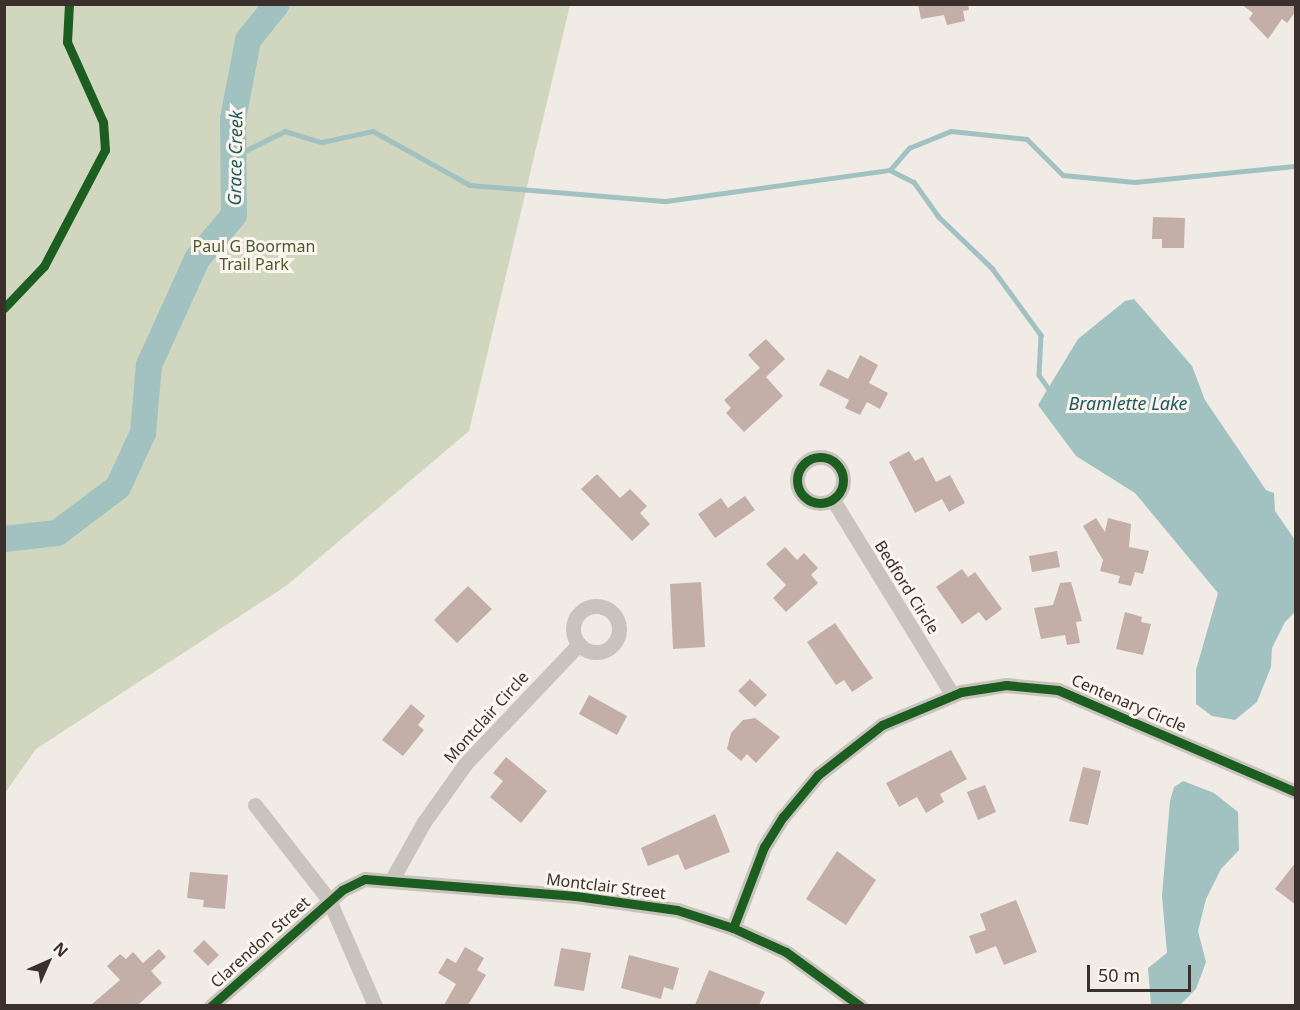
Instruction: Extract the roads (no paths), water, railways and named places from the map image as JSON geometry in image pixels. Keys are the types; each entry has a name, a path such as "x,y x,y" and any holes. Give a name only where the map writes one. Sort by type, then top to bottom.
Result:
{"street":[{"name":"Bedford Circle","path":"832,500 952,694"},
{"name":"Montclair Circle","path":"391,881 429,814 466,763 579,644"},
{"name":"Centenary Circle","path":"733,928 764,847 783,817 818,775 874,730 952,694 1006,685 1058,690 1296,792"},
{"path":"255,805 329,900 375,1005"},
{"name":"Montclair Street","path":"329,900 357,880 637,903 696,915 733,928 803,962 860,1005"},
{"name":"Clarendon Street","path":"211,1005 329,900"}],"water":[{"name":"Bramlette Lake","path":"1134,299 1192,366 1205,400 1266,490 1274,493 1275,511 1295,540 1295,612 1285,622 1272,648 1271,667 1257,702 1235,720 1212,716 1196,704 1196,670 1218,593 1135,493 1076,456 1038,405 1078,339 1125,301"},
{"path":"1183,781 1214,793 1238,812 1239,850 1221,869 1206,899 1198,931 1206,962 1196,989 1180,1005 1151,1005 1148,968 1167,953 1162,896 1170,801 1174,787"}],"waterway":[{"name":"Grace Creek","path":"4,539 57,533 118,487 143,433 149,365 197,259 234,215 233,119 248,40 277,4"},
{"path":"233,157 285,131 322,142 373,131 470,185 666,201 890,170 909,148 951,131 1027,139 1063,175 1135,182 1296,166"},
{"path":"890,170 914,182 939,217 992,268 1041,335 1039,375 1048,388"}],"park label":[{"name":"Paul G Boorman Trail Park","path":"254,255"}]}
